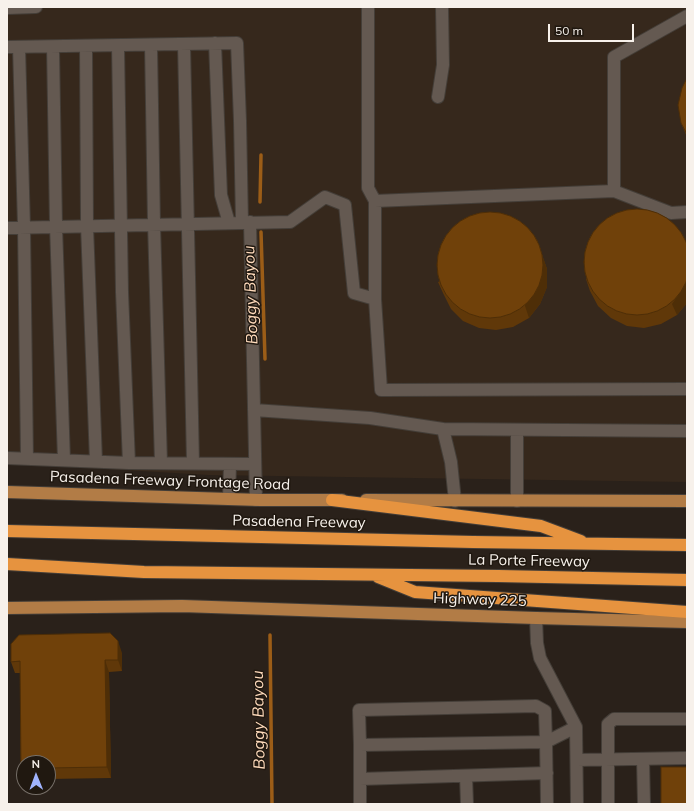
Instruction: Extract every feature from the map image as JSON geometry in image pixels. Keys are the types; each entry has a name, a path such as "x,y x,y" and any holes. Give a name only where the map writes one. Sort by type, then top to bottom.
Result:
{"highway":[{"path":"332,500 541,526 590,544"},
{"name":"Pasadena Freeway","path":"7,531 590,544"},
{"name":"La Porte Freeway","path":"590,544 687,545"},
{"path":"7,564 144,572 371,574 414,592 687,612"},
{"name":"La Porte Freeway","path":"371,574 687,580"}],"main road":[{"name":"Pasadena Freeway Frontage Road","path":"7,492 256,500 332,500"},
{"path":"332,500 687,501"},
{"name":"Highway 225","path":"7,608 182,606 687,622"}],"lane":[{"path":"7,8 36,7"},
{"path":"368,7 368,188 375,201 375,299 381,390 687,389"},
{"path":"438,97 443,65 442,7"},
{"path":"614,191 614,57 687,16"},
{"path":"215,43 221,195 229,222"},
{"path":"27,459 24,227 13,47 215,43 237,44 254,410 256,500"},
{"path":"184,44 193,463"},
{"path":"151,45 154,224 161,463"},
{"path":"86,46 87,226 96,461"},
{"path":"118,46 122,292 129,463"},
{"path":"53,47 56,226 64,460"},
{"path":"375,201 614,191 671,212 687,212"},
{"path":"7,228 229,222 290,222 325,197 345,205 354,293 375,299"},
{"path":"254,410 370,418 443,430 687,431"},
{"path":"443,430 451,462 455,500"},
{"path":"517,430 517,501"},
{"path":"7,458 129,463 254,464"},
{"path":"229,499 230,464"},
{"path":"536,618 537,643 540,658 576,727 577,804"},
{"path":"360,804 359,710 536,706 545,711 548,804"},
{"path":"608,804 608,724 614,719 687,719"},
{"path":"360,745 546,742 576,727"},
{"path":"577,760 687,758"},
{"path":"643,759 644,804"},
{"path":"360,779 547,773"},
{"path":"466,776 467,804"}],"shaded area":[{"path":"7,7 687,7 687,482 208,475 7,463"}],"building":[{"path":"687,78 687,134 681,123 678,105 682,88"},
{"path":"637,209 657,213 675,224 686,242 690,262 686,282 675,300 657,311 637,315 617,311 599,300 588,282 584,262 588,242 599,224 617,213"},
{"path":"490,212 510,216 528,227 539,245 543,265 539,285 528,303 510,314 490,318 470,314 452,303 441,285 437,265 441,245 452,227 470,216"},
{"path":"110,633 118,641 118,660 105,660 107,767 56,768 56,755 21,755 20,661 11,662 11,644 19,635"},
{"path":"661,767 687,767 687,804 661,804"}],"waterway":[{"name":"Boggy Bayou","path":"260,202 261,155"},
{"name":"Boggy Bayou","path":"261,232 265,359"},
{"name":"Boggy Bayou","path":"270,635 272,804"}]}
